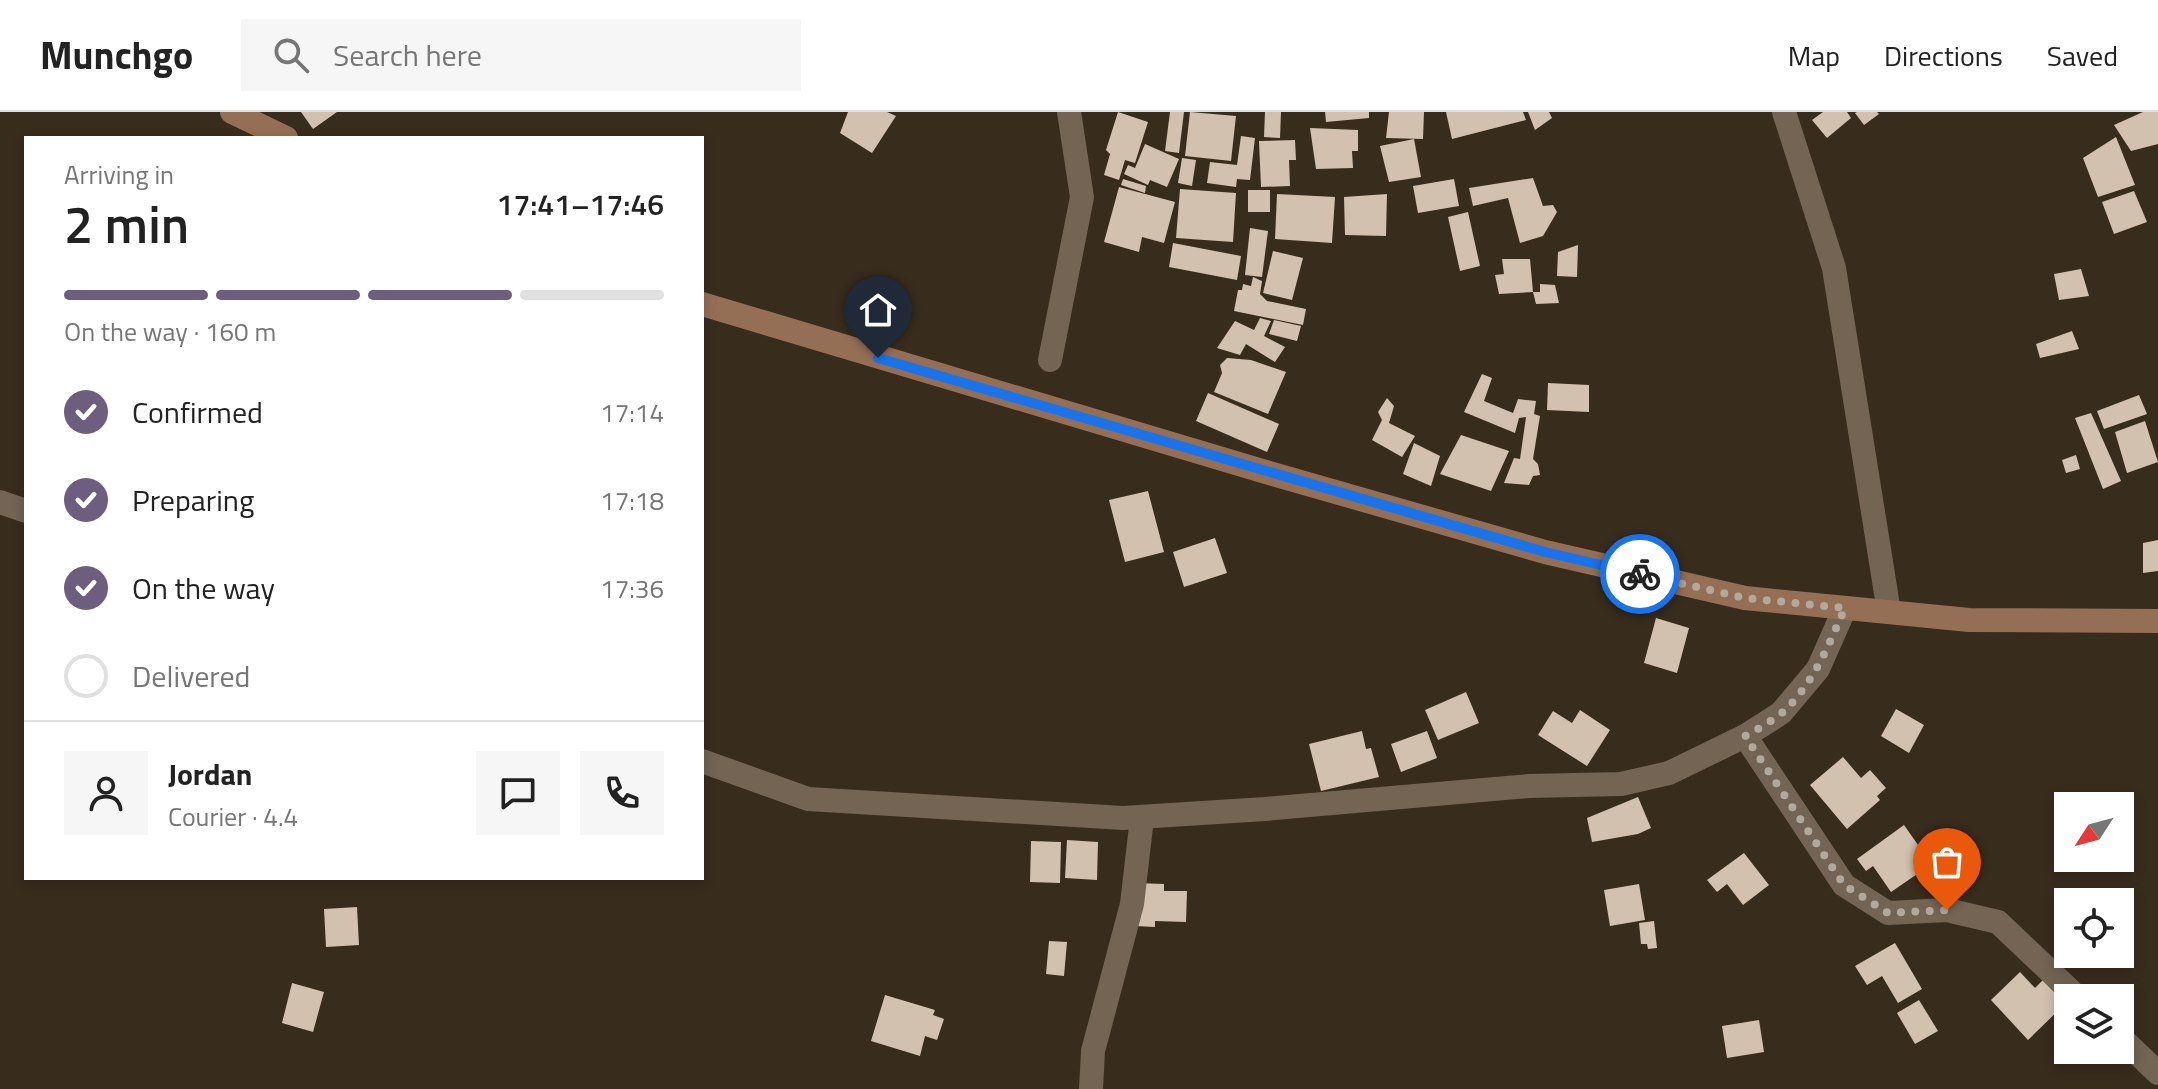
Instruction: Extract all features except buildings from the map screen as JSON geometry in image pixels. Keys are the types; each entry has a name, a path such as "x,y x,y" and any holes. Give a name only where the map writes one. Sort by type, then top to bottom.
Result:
{"street":[{"path":"232,112 282,136"},
{"path":"1050,360 1082,197 1069,112"},
{"path":"1784,112 1834,268 1889,612"},
{"path":"704,305 1545,552 1745,598 1969,620 2158,621"},
{"path":"0,502 24,510"},
{"path":"704,762 808,799 1142,818 1529,786 1621,784 1669,773 1745,736 1781,713 1818,669 1845,608"},
{"path":"1745,736 1844,885 1888,913 1947,910 1998,922 2063,984"},
{"path":"1091,1089 1093,1051 1132,904 1142,818"},
{"path":"2134,1050 2158,1073"}],"way so far":[{"path":"1640,574 1745,598 1845,608 1818,669 1805,687 1781,713 1745,736 1844,885 1888,913 1947,910"}],"route":[{"path":"878,358 1545,552 1640,574"}]}
